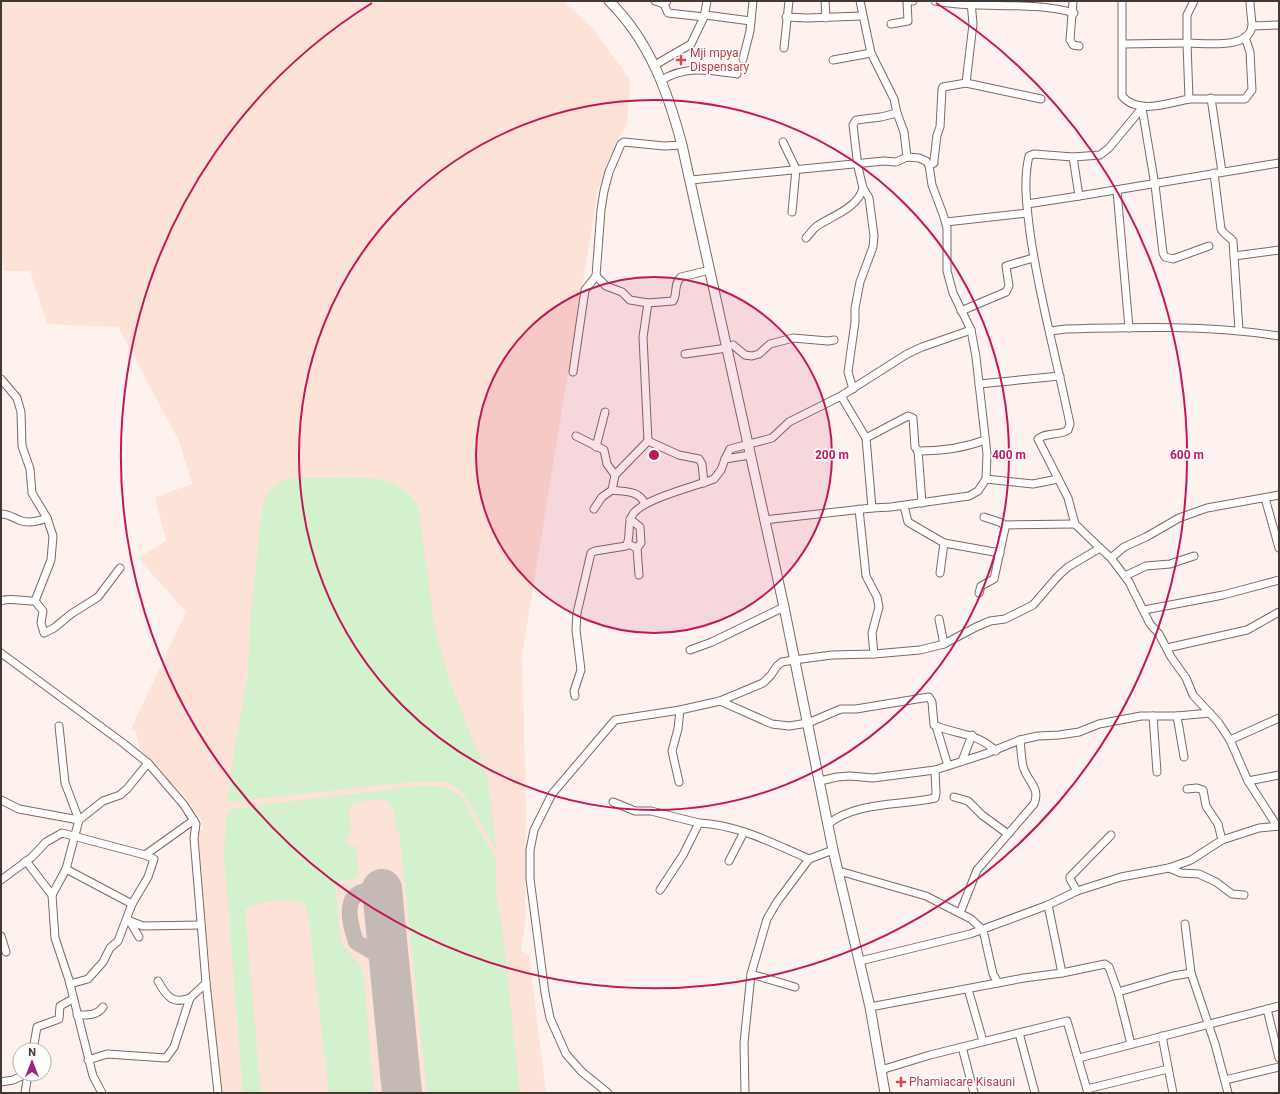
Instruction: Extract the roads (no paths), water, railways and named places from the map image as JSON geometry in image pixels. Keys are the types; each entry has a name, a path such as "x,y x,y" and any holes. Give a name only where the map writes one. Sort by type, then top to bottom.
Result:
{"main road":[{"path":"609,1 629,24 655,65 662,80 682,145 784,607 833,850 870,1007 885,1093"}],"street":[{"path":"655,1 666,2 668,13 751,21"},
{"path":"655,65 691,44 705,16 707,1"},
{"path":"743,59 754,1"},
{"path":"784,48 788,1"},
{"path":"825,1 826,18"},
{"path":"861,1 862,16 871,54 894,99 904,132 907,157"},
{"path":"890,24 908,21 907,1 913,1"},
{"path":"935,1 1037,7 1074,13"},
{"path":"1073,1 1074,13 1070,40 1074,45 1080,46"},
{"path":"1122,1 1122,96 1127,102 1142,108 1189,99 1245,99 1249,96 1252,90 1250,52 1245,38"},
{"path":"1189,99 1187,15 1194,1"},
{"path":"1123,44 1237,43 1249,34 1252,26 1250,1"},
{"path":"966,83 973,24 970,3"},
{"path":"786,17 826,18 862,16"},
{"path":"1252,26 1279,25"},
{"path":"833,60 871,54"},
{"path":"662,80 674,73 689,72 698,69 737,74"},
{"path":"929,165 934,163 937,136 940,127 943,88 966,83 1041,99"},
{"path":"1211,98 1222,172"},
{"path":"860,961 984,930 1048,905 1078,890 1121,878 1169,868 1191,860 1222,840 1259,828 1278,826 1248,781 1230,740 1210,712 1193,695 1186,678 1150,624 1125,576 1110,558 1075,524 1068,498 1038,440 1041,436 1064,433 1068,430 1070,424 1050,331 1039,289 1027,213 1027,165 1029,156 1044,153 1073,157 1100,155 1109,148 1142,108"},
{"path":"1142,108 1155,185 1163,252 1165,257 1173,259 1209,246"},
{"path":"853,389 848,372 855,322 855,308 860,282 873,247 874,236 869,198 863,188 858,163 853,125 856,120 881,117 897,113"},
{"path":"573,372 585,290 596,276 600,210 604,191 609,172 621,144 624,142 664,146 682,145"},
{"path":"783,142 796,169 792,212"},
{"path":"690,180 858,163 896,162 907,157 919,158 926,161 929,165 932,185 946,222 947,271 953,293 971,330 987,454 986,479 978,491 969,496 904,506 764,520"},
{"path":"1073,157 1079,196"},
{"path":"1027,204 1155,185 1214,173 1279,164"},
{"path":"1214,173 1221,229 1223,234 1230,237 1233,241 1239,330"},
{"path":"806,238 815,227 846,209 863,188"},
{"path":"1116,191 1129,328"},
{"path":"946,222 1027,213"},
{"path":"1234,256 1279,250"},
{"path":"961,310 1006,292 1009,286 1006,266 1034,258"},
{"path":"596,276 606,286 622,292 630,300 648,303 673,301 675,298 675,288 681,277 710,270"},
{"path":"594,510 602,497 612,490 615,474 648,441 643,337 648,303"},
{"path":"1050,331 1066,329 1129,328 1239,330 1279,336"},
{"path":"628,544 630,519 634,512 645,504 714,479 721,470 724,459 730,449 772,438 789,422 841,396 907,354 922,347 971,330"},
{"path":"730,364 733,362 733,345 745,355 752,356 759,354 770,344 793,338 828,341 834,340"},
{"path":"685,354 727,348"},
{"path":"979,384 1060,376"},
{"path":"1,379 17,398 21,412 22,446 30,469 32,494 47,518 53,536 51,560 44,584 35,601"},
{"path":"841,396 866,438 872,508"},
{"path":"596,447 605,412"},
{"path":"866,438 908,416 913,418 915,447 918,451 922,503"},
{"path":"576,436 604,450 606,464 615,474"},
{"path":"918,451 966,446 985,440"},
{"path":"648,441 679,455 699,459 702,464 704,483"},
{"path":"724,459 750,455"},
{"path":"986,479 1033,484 1058,479"},
{"path":"612,490 638,495 642,498 645,504"},
{"path":"1110,558 1124,547 1146,538 1179,518 1208,508 1279,495"},
{"path":"1265,498 1279,548"},
{"path":"904,506 908,522 944,543 1000,553"},
{"path":"859,510 866,576 877,597 879,607 872,632 874,654"},
{"path":"1,514 8,514 21,521 38,521 47,518"},
{"path":"984,516 1004,525 1075,524"},
{"path":"630,519 640,527 641,543 637,548 639,575"},
{"path":"979,593 981,586 994,579 1004,525"},
{"path":"940,573 944,543"},
{"path":"575,696 574,690 581,670 576,630 577,613 589,559 595,551 619,548 628,544 637,548"},
{"path":"608,1093 582,1072 566,1054 550,1018 544,993 530,879 531,842 534,830 552,794 615,720 680,710 720,701 763,683 782,662 832,655 874,654 920,650 944,644 976,627 990,621 1005,619 1033,605 1058,576 1068,567 1100,548"},
{"path":"1125,576 1146,566 1170,564 1194,556"},
{"path":"35,601 43,611 41,623 44,633 54,628 71,614 98,598 120,568"},
{"path":"1144,610 1222,595 1279,580"},
{"path":"1,601 35,601"},
{"path":"690,650 712,642 784,607"},
{"path":"1167,648 1247,630 1279,612"},
{"path":"939,619 944,644"},
{"path":"2,656 124,743 148,763 184,805 196,824 194,838 201,925 218,1093"},
{"path":"720,701 772,724 788,726 808,723 841,709 929,697 932,702 933,723 936,726 948,766"},
{"path":"679,782 672,751 678,729 680,710"},
{"path":"820,782 837,777 850,776 873,778 935,770 996,750 1020,740 1038,736 1072,733 1099,724 1142,716 1177,716 1210,712"},
{"path":"1154,716 1157,772"},
{"path":"1177,716 1184,757"},
{"path":"1230,740 1279,718"},
{"path":"59,726 65,783 79,820 66,869 52,895 55,938 70,984 88,1060 93,1076 102,1093"},
{"path":"936,726 972,735 989,744 996,750"},
{"path":"962,761 972,735"},
{"path":"960,913 977,870 1034,804 1037,797 1036,792 1026,776 1020,740"},
{"path":"1,800 19,809 79,820 103,801 124,792 148,763"},
{"path":"828,824 847,813 900,802 935,798 935,770"},
{"path":"1248,781 1279,775"},
{"path":"1187,789 1198,788 1203,790 1206,806 1218,824 1222,840"},
{"path":"954,798 968,801 982,815 1008,834"},
{"path":"613,802 635,810 651,811 699,823 724,825 809,859"},
{"path":"145,855 194,820"},
{"path":"660,890 683,855 699,823"},
{"path":"729,861 744,832"},
{"path":"1,880 26,861 46,842 56,835 65,833 75,837 145,855 154,859 148,877 132,904 129,920 118,941 110,948 103,962 88,979 70,984"},
{"path":"1078,890 1070,877 1110,835"},
{"path":"745,1093 744,1043 751,974 768,919 777,902 809,859 833,850"},
{"path":"26,861 52,895"},
{"path":"1169,868 1181,873 1199,874 1216,882 1232,894 1244,895"},
{"path":"66,869 132,904"},
{"path":"839,871 926,896 960,913 984,930 993,974 998,983"},
{"path":"1048,905 1062,973"},
{"path":"129,920 143,926 201,925"},
{"path":"129,920 139,937"},
{"path":"1185,924 1192,973 1228,1093"},
{"path":"1,936 6,952"},
{"path":"870,1007 1039,975 1062,973 1107,965 1118,992 1131,1044"},
{"path":"1118,992 1173,976 1192,973"},
{"path":"751,974 795,987"},
{"path":"158,982 169,996 175,1000 183,1001 190,998 206,983"},
{"path":"968,989 983,1042"},
{"path":"88,1060 107,1054 166,1058 174,1047 190,998"},
{"path":"34,1042 37,1027 59,1019 60,1006 73,999"},
{"path":"1079,1058 1208,1023 1279,1006"},
{"path":"77,1015 94,1015 100,1012 103,1008"},
{"path":"1267,1009 1279,1058"},
{"path":"881,1070 962,1047 1068,1021 1088,1091 1168,1069"},
{"path":"1019,1033 1035,1093"},
{"path":"1162,1036 1173,1093"},
{"path":"962,1047 974,1093"},
{"path":"1225,1080 1279,1067"},
{"path":"1,1082 12,1080"},
{"path":"25,1093 26,1082"}],"place":[{"name":"Mji mpya Dispensary","path":"681,60"},
{"name":"Phamiacare Kisauni","path":"901,1082"}]}
